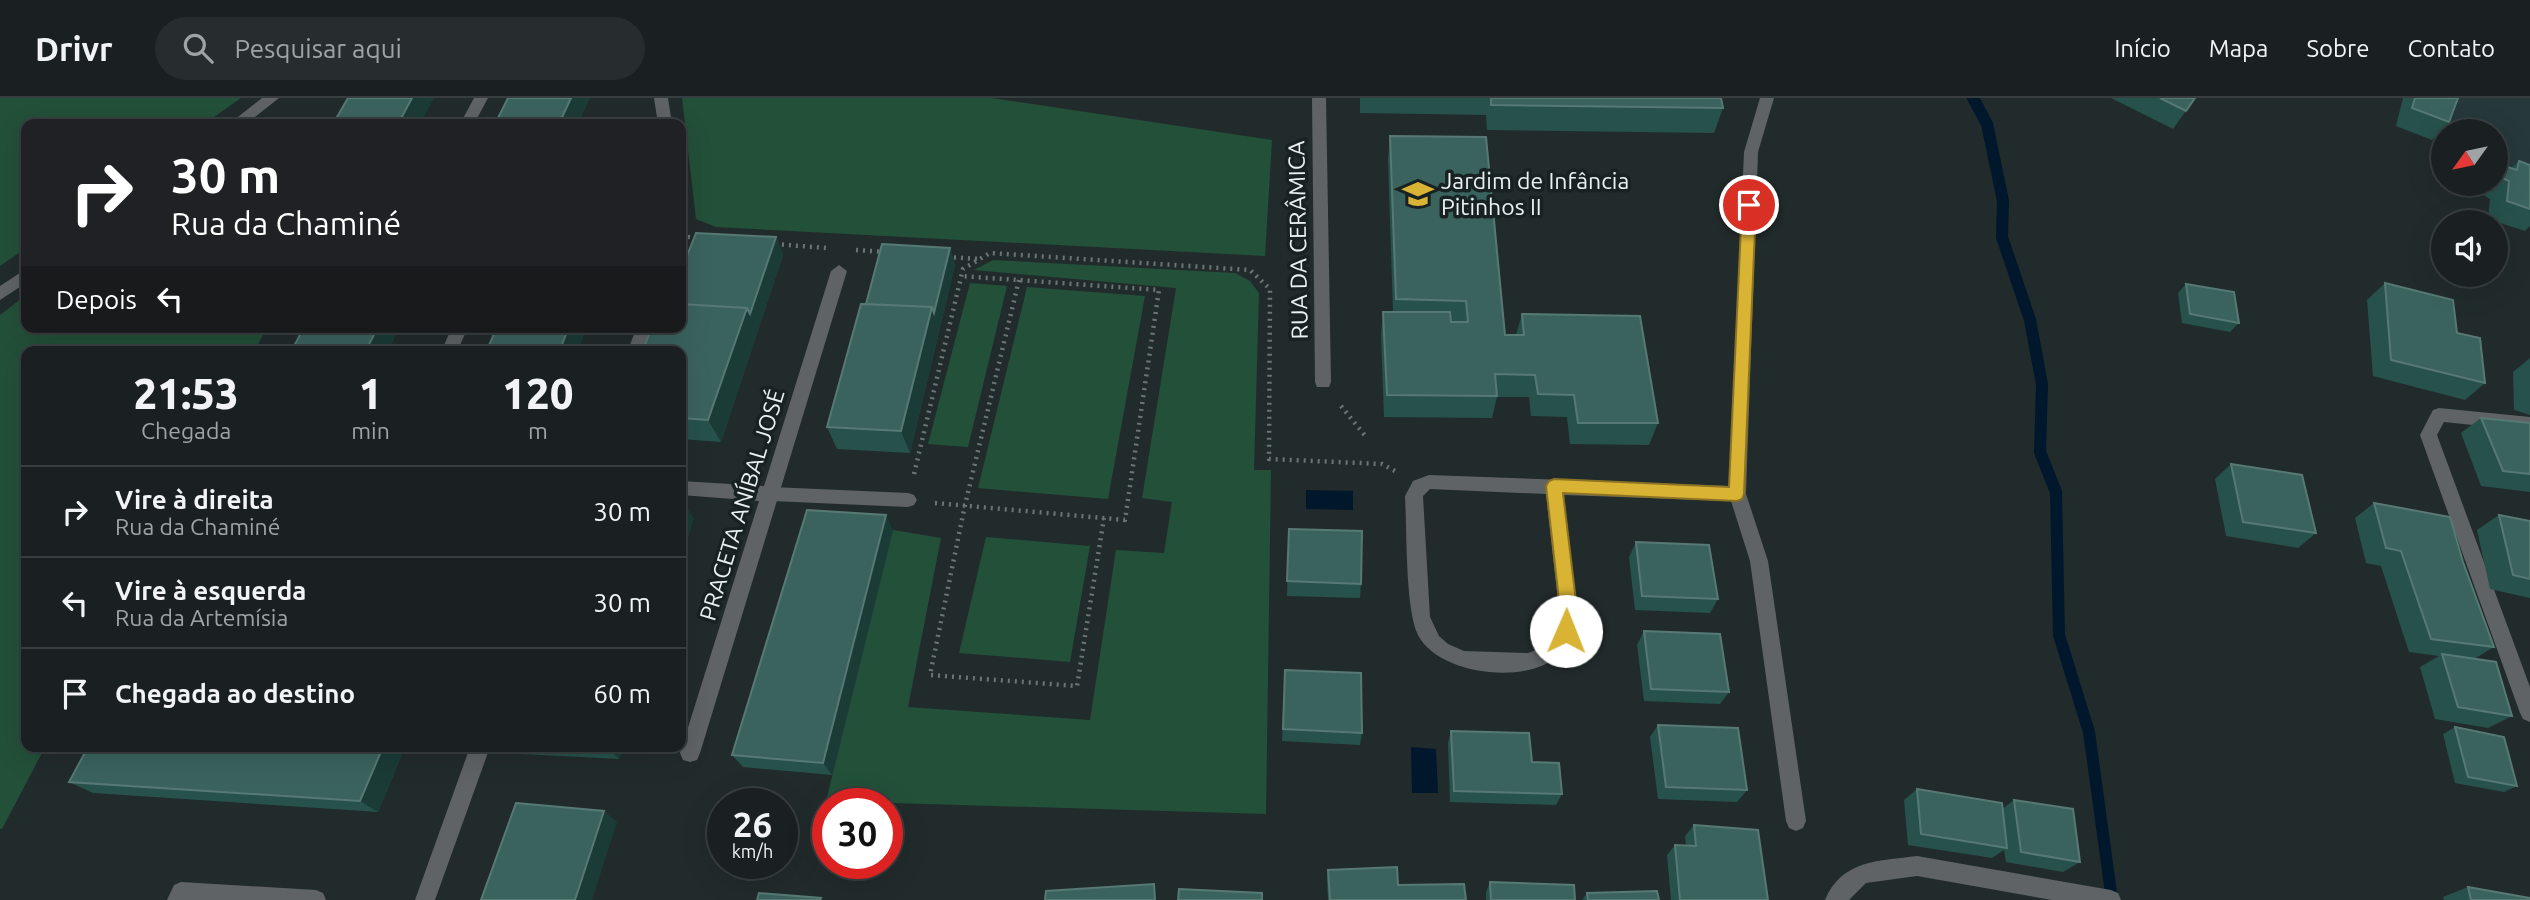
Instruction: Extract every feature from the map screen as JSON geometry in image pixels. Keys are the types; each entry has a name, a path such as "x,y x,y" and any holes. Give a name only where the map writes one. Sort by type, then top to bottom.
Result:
{"street":[{"path":"243,119 272,98"},
{"path":"470,119 481,98"},
{"path":"662,98 664,119"},
{"name":"RUA DA CERÂMICA","path":"1319,98 1323,382"},
{"path":"1767,98 1751,152 1737,494 1759,561 1796,821"},
{"name":"PRACETA ANÍBAL JOSÉ","path":"690,753 839,271"},
{"path":"0,294 21,279"},
{"path":"2530,424 2439,415 2428,435 2530,713"},
{"path":"1554,486 1570,618 1566,631 1551,650 1531,662 1469,662 1452,657 1435,644 1423,626 1415,491 1419,486 1429,482 1554,486 1737,494"},
{"path":"686,488 908,500"},
{"path":"425,900 478,752"},
{"path":"1835,900 1861,873 1917,866 2103,899"},
{"path":"177,900 181,892 316,900"}],"path":[{"path":"961,276 1159,289 1125,520 908,500 961,276 963,269 990,253 1250,270 1269,289 1269,459 1382,464"},
{"path":"1019,280 965,505 930,675 1077,686 1104,518"},
{"path":"1323,382 1367,438"}],"shaded area":[{"path":"2451,98 2530,98 2530,176 2508,168 2508,119 2445,119"}],"green space":[{"path":"0,98 241,98 211,119 21,119 21,251 0,266"},
{"path":"682,98 992,98 1272,140 1265,256 716,227 696,219"},
{"path":"993,260 1235,273 1250,281 1259,293 1254,470 1271,470 1266,814 903,803 903,788 829,788 893,530 941,538 908,707 1090,720 1116,550 1164,553 1172,502 1142,498 1176,288 974,270"},
{"path":"970,283 1007,286 968,447 928,444"},
{"path":"1027,287 1145,296 1108,499 978,488"},
{"path":"21,299 21,333 264,333 257,346 21,346 21,752 42,752 2,829 0,829 0,315"},
{"path":"986,537 1090,546 1070,662 959,653"}],"water":[{"path":"1306,490 1353,491 1353,510 1306,509"},
{"path":"1411,747 1436,749 1438,793 1412,793"}],"building":[{"path":"348,98 412,98 401,119 336,119"},
{"path":"508,98 571,98 561,119 498,119"},
{"path":"1491,98 1721,98 1723,108 1491,105"},
{"path":"2160,98 2195,98 2186,111"},
{"path":"2415,98 2458,98 2450,119 2441,119 2412,108"},
{"path":"1390,136 1486,137 1505,335 1524,335 1522,314 1640,316 1658,423 1578,423 1574,395 1538,394 1535,375 1495,374 1497,396 1387,395 1383,312 1450,312 1451,322 1468,322 1466,301 1396,299"},
{"path":"2519,161 2530,165 2530,209 2507,201 2508,167 2517,170"},
{"path":"696,233 776,237 750,314 747,308 686,304 686,258"},
{"path":"882,244 950,248 934,313 932,307 866,304"},
{"path":"2385,283 2453,300 2457,333 2480,338 2485,383 2391,360"},
{"path":"2186,284 2234,292 2239,323 2190,314"},
{"path":"686,304 747,308 708,420 686,418 686,346 644,346 650,333 686,333"},
{"path":"861,304 932,307 901,431 827,427"},
{"path":"301,333 375,333 368,346 294,346"},
{"path":"494,333 567,333 561,346 489,346"},
{"path":"2481,418 2530,423 2530,474 2503,471"},
{"path":"2231,464 2302,475 2316,533 2243,522"},
{"path":"2374,503 2450,517 2463,562 2494,647 2431,639 2401,551 2386,548"},
{"path":"807,510 886,515 823,763 732,755"},
{"path":"2499,515 2530,521 2530,579 2513,575"},
{"path":"1289,529 1362,531 1361,584 1287,581"},
{"path":"1636,542 1709,545 1718,599 1642,596"},
{"path":"1644,631 1720,634 1729,692 1651,689"},
{"path":"2442,654 2496,662 2512,716 2458,707"},
{"path":"1285,670 1361,673 1362,733 1283,729"},
{"path":"1658,725 1738,728 1747,790 1666,787"},
{"path":"2455,727 2504,737 2517,786 2468,777"},
{"path":"1451,731 1529,733 1532,762 1559,763 1562,794 1454,791"},
{"path":"85,752 381,752 360,801 69,782"},
{"path":"1917,789 2002,803 2007,848 1921,834"},
{"path":"2014,800 2073,809 2080,862 2021,852"},
{"path":"516,803 604,811 575,900 481,900"},
{"path":"1694,825 1758,830 1768,900 1680,900 1675,845 1696,846"},
{"path":"1397,867 1398,885 1464,884 1466,900 1330,900 1328,870"},
{"path":"1490,882 1574,885 1575,900 1491,900"},
{"path":"1154,884 1155,900 1045,900 1046,891"},
{"path":"2468,887 2530,898 2530,900 2471,900"},
{"path":"1179,889 1262,893 1262,900 1178,900"},
{"path":"1657,891 1659,900 1588,900 1587,893"},
{"path":"759,893 821,898 757,900"}],"waterway":[{"path":"1973,98 1987,124 2003,201 2002,237 2030,320 2042,384 2040,452 2056,492 2059,635 2089,732 2112,900"}],"place":[{"name":"Jardim de Infância Pitinhos II","path":"1418,194"}],"route":[{"path":"1566,631 1570,618 1554,486 1737,494 1749,205"}]}
